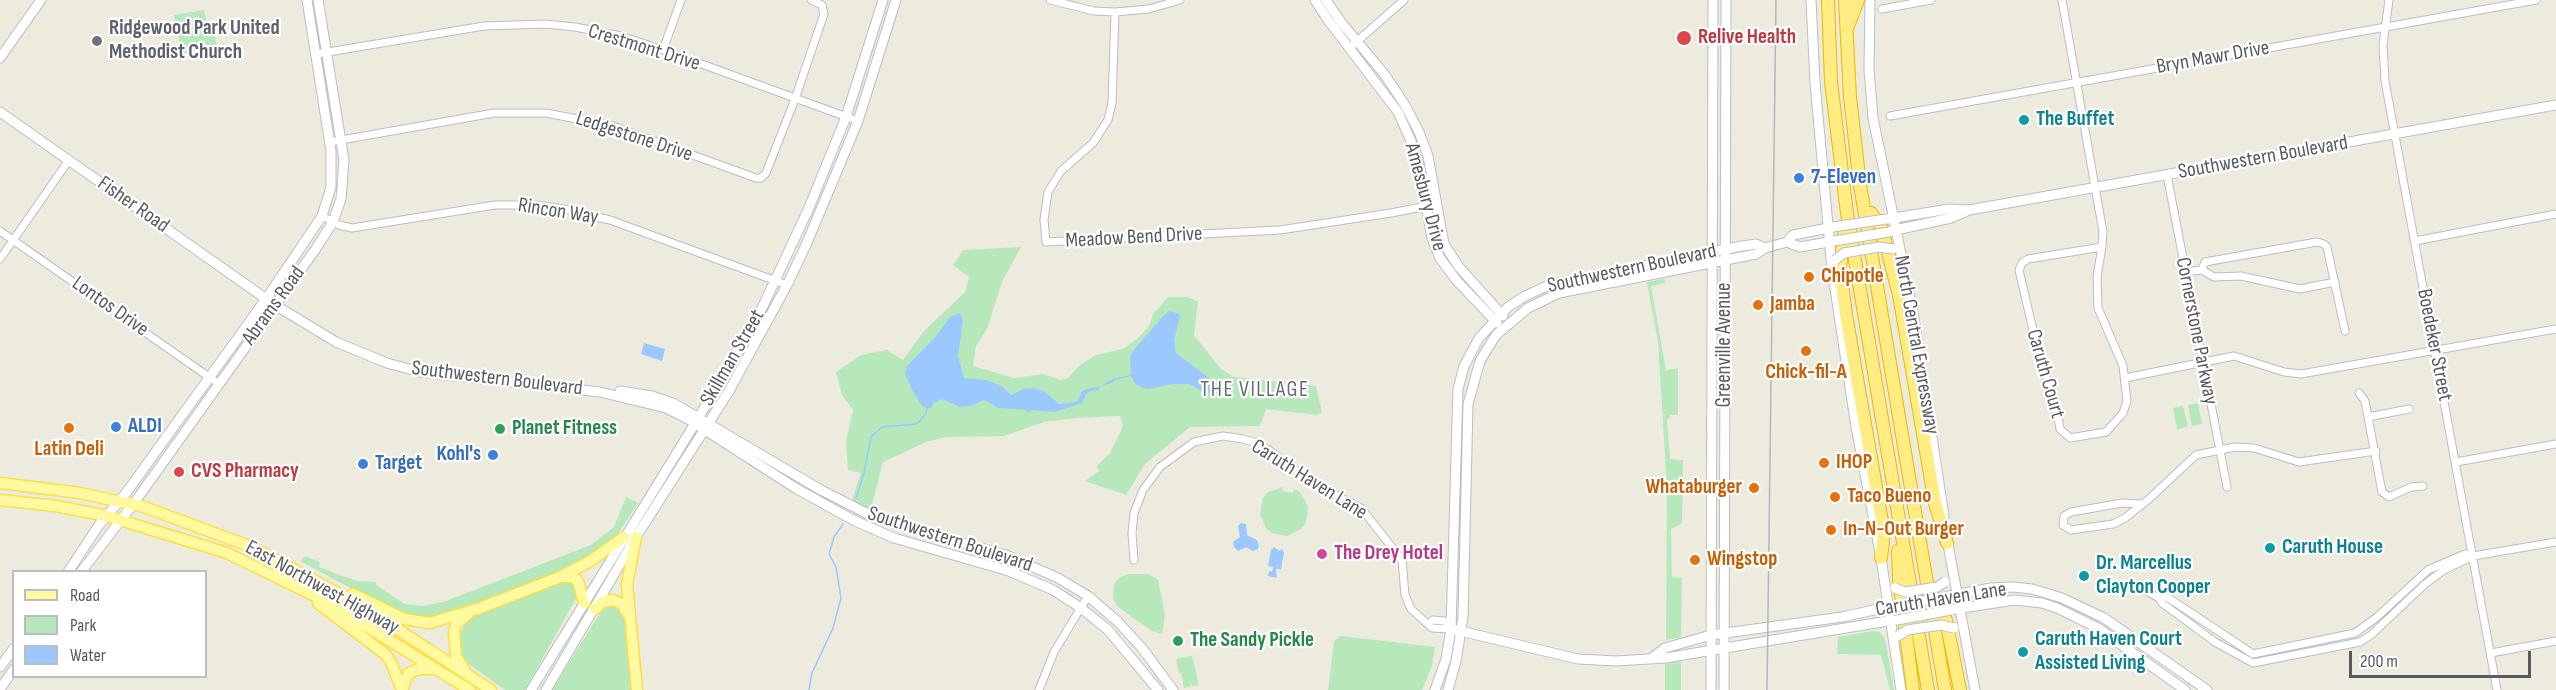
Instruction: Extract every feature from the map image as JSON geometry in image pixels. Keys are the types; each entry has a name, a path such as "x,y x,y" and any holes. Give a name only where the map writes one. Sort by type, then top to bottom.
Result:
{"highway":[{"path":"1827,0 1831,82 1847,213 1929,690"},
{"name":"North Central Expressway","path":"1845,0 1850,97 1863,204 1945,690"},
{"path":"1846,30 1858,0"},
{"path":"1863,204 1881,226 1899,295 1935,503 1947,543"},
{"path":"1847,213 1840,267 1846,315 1884,533 1881,558"},
{"path":"1897,509 1899,579 1913,690"},
{"path":"1930,601 1946,620 1960,690"}],"main road":[{"path":"0,58 40,0"},
{"name":"Abrams Road","path":"69,570 266,299 322,216 332,180 330,142 307,0"},
{"name":"Abrams Road","path":"82,570 132,505 333,222 344,182 342,140 318,0"},
{"name":"Skillman Street","path":"546,690 657,505 776,280 846,117 883,0"},
{"name":"Skillman Street","path":"531,689 647,500 742,369 787,285 858,121 896,0"},
{"name":"Amesbury Drive","path":"1315,0 1352,45 1387,95 1402,121 1448,252 1497,317 1506,325"},
{"name":"Amesbury Drive","path":"1326,0 1352,45 1394,88 1412,117 1428,156 1432,205"},
{"name":"Greenville Avenue","path":"1711,690 1713,0"},
{"name":"Greenville Avenue","path":"1724,690 1726,0"},
{"path":"1811,0 1815,83 1834,263 1856,427 1884,577 1892,606 1901,690"},
{"name":"North Central Expressway","path":"1870,0 1869,70 1873,118 1890,219 1914,322 1952,567 1952,596 1965,636 1975,690"},
{"path":"1713,60 1726,60"},
{"name":"Southwestern Boulevard","path":"1448,690 1461,631 1467,417 1471,388 1480,361 1506,325 1528,308 1559,293 1756,254 1765,248 1787,242 1793,235 1948,209 1969,210 2556,105"},
{"name":"Fisher Road","path":"0,112 266,299"},
{"path":"1402,121 1412,117"},
{"path":"1712,146 1726,146"},
{"path":"332,180 344,182"},
{"name":"Southwestern Boulevard","path":"1787,242 1800,247 1832,242 1951,218 1969,210"},
{"name":"Southwestern Boulevard","path":"1435,690 1446,659 1450,628 1458,390 1464,366 1479,338 1497,317 1525,296 1549,285 1712,251 1756,244 1765,248"},
{"path":"1834,263 1844,253 1879,247 1897,250"},
{"path":"1683,258 1686,268"},
{"name":"Southwestern Boulevard","path":"266,299 301,322 358,352 409,369 448,376 600,392 666,408 701,424 878,518 1006,555 1046,571 1088,596 1131,635 1173,690"},
{"path":"1711,368 1725,368"},
{"path":"1456,417 1467,417"},
{"name":"Southwestern Boulevard","path":"701,424 797,489 873,529 894,538 1009,571 1053,590 1081,608 1118,641 1158,690"},
{"path":"1711,466 1724,466"},
{"path":"797,489 803,480"},
{"name":"East Northwest Highway","path":"0,483 119,501 211,530 317,580 491,690"},
{"name":"East Northwest Highway","path":"0,500 56,506 120,519 227,553 303,588 470,690"},
{"path":"647,500 657,505"},
{"path":"873,529 878,518"},
{"path":"317,580 333,584 394,615 417,623 443,620 560,577 589,562 624,537"},
{"path":"636,537 627,584 637,690"},
{"path":"1452,559 1463,560"},
{"path":"283,579 289,566"},
{"path":"1884,577 1894,588 1905,592 1937,587 1945,582 1952,567"},
{"path":"560,577 573,577 581,584 584,603"},
{"name":"Caruth Haven Lane","path":"1653,657 1665,648 1711,635 1842,617 1991,588 2013,587 2032,589 2077,604 2104,618 2207,690"},
{"path":"303,588 320,604 385,654 391,662 402,690"},
{"path":"595,609 607,600 618,601 626,610 630,623"},
{"name":"Caruth Haven Lane","path":"1450,628 1578,659 1616,661 1665,658 1955,609 2025,601 2042,603 2072,613 2098,628 2185,690"},
{"path":"2072,613 2077,604"},
{"path":"466,674 456,656 454,633 461,618 480,608"},
{"path":"1895,640 1908,630 1941,625 1954,628 1965,636"},
{"path":"0,667 12,651"},
{"path":"402,690 406,678 414,670 438,670"},
{"path":"0,689 12,672"}],"street":[{"path":"663,50 681,0"},
{"name":"Ledgestone Drive","path":"330,142 494,113 546,113 614,126 761,178 766,173 795,99 824,14 822,5 811,0"},
{"path":"1050,0 1094,11 1115,12 1149,9 1180,0"},
{"path":"1352,45 1404,0"},
{"path":"1882,9 1931,0"},
{"name":"Caruth Court","path":"2062,0 2103,232 2102,247 2097,276 2098,308 2123,366 2127,401 2123,413 2106,432 2070,438 2060,429 2055,400 2040,360 2020,273 2022,263 2028,259 2102,247"},
{"name":"Boedeker Street","path":"2389,0 2383,64 2497,690"},
{"name":"Bryn Mawr Drive","path":"1890,116 2536,0"},
{"name":"Meadow Bend Drive","path":"1115,12 1112,103 1108,120 1093,143 1062,171 1048,192 1044,220 1046,242 1280,230 1432,205"},
{"name":"Crestmont Drive","path":"316,54 450,30 513,24 545,24 598,31 663,50 858,121"},
{"path":"0,259 69,160"},
{"name":"Cornerstone Parkway","path":"2167,175 2227,487"},
{"name":"Rincon Way","path":"322,216 352,228 495,205 534,205 559,208 610,220 787,285"},
{"path":"2415,241 2556,214"},
{"name":"Lontos Drive","path":"0,231 219,384"},
{"path":"2202,270 2205,262 2317,242 2327,247 2345,331"},
{"path":"2184,272 2202,270 2214,277 2241,276 2300,289 2335,282"},
{"path":"2125,378 2234,356 2284,372 2301,374 2556,329"},
{"path":"2359,393 2365,401 2382,492 2389,497 2411,487 2423,486"},
{"path":"2368,417 2409,409"},
{"name":"Caruth Haven Lane","path":"1134,560 1132,532 1134,513 1143,490 1160,467 1194,442 1223,436 1243,439 1269,450 1311,482 1361,508 1399,553 1404,568 1404,589 1408,603 1432,628 1450,628"},
{"path":"2456,462 2556,444"},
{"path":"2141,504 2122,503 2071,512 2064,516 2063,525 2071,530 2113,524 2125,518 2149,499 2196,455 2235,447 2254,448 2299,462 2376,452"},
{"path":"2143,589 2159,598 2215,642 2253,663 2360,642 2371,635 2425,584 2444,570 2473,556 2556,542"},
{"path":"2159,598 2167,597 2219,634 2253,654 2355,633 2377,617 2428,570 2465,554 2473,556"},
{"path":"1039,690 1054,652 1088,596"},
{"path":"2377,617 2383,623"},
{"path":"2215,642 2219,634"},
{"path":"2322,640 2324,649"},
{"path":"2491,653 2556,641"}],"green space":[{"path":"204,10 207,25 213,24 217,47 182,54 174,15"},
{"path":"1021,247 1002,282 987,329 976,346 973,366 1014,378 1043,374 1061,380 1068,378 1080,365 1096,355 1123,349 1138,338 1149,326 1153,314 1168,297 1188,297 1198,302 1194,335 1221,369 1234,377 1316,386 1322,412 1317,415 1266,409 1260,426 1190,427 1145,464 1126,495 1085,481 1099,471 1097,466 1110,453 1123,426 1120,416 1044,422 1004,436 947,437 926,442 883,462 870,512 851,503 861,473 848,470 846,442 853,410 842,395 836,372 861,355 887,350 903,360 924,331 965,292 969,277 953,265 963,250"},
{"path":"1664,279 1665,283 1651,286 1666,370 1678,368 1678,415 1670,415 1667,420 1670,459 1683,460 1682,523 1671,529 1672,577 1682,578 1681,637 1666,640 1667,487 1658,342 1647,282"},
{"path":"2198,403 2202,424 2192,426 2188,405"},
{"path":"2183,406 2188,427 2177,429 2173,408"},
{"path":"1283,487 1282,491 1293,493 1294,489 1300,492 1308,506 1306,522 1301,529 1287,536 1272,533 1266,528 1260,514 1263,498 1268,492"},
{"path":"626,497 638,503 617,535 591,559 440,619 403,616 300,561 305,556 320,562 319,567 342,576 358,581 376,582 376,585 405,604 424,606 446,601 591,545 614,527"},
{"path":"1129,574 1149,574 1158,580 1165,615 1162,634 1152,631 1118,607 1113,599 1114,584 1120,577"},
{"path":"568,580 575,584 578,595 525,690 505,690 466,662 461,654 459,636 468,619"},
{"path":"609,606 618,607 625,617 633,690 552,690 602,610"},
{"path":"1872,631 1880,632 1885,639 1894,690 1890,690 1881,655 1837,654 1838,637"},
{"path":"1341,636 1435,647 1432,666 1422,690 1328,690 1334,641"},
{"path":"1192,656 1199,685 1192,686 1190,680 1191,686 1184,688 1181,673 1187,672 1179,673 1176,659"},
{"path":"1681,661 1681,690 1665,690 1665,664"}],"water":[{"path":"1170,311 1179,314 1180,317 1174,339 1176,353 1220,386 1224,391 1222,395 1205,393 1189,384 1173,384 1149,389 1135,384 1131,376 1100,386 1099,390 1086,394 1082,403 1055,412 1032,410 1029,412 998,408 984,400 970,406 960,407 942,399 934,403 931,408 927,408 922,406 905,374 907,366 937,335 950,317 960,313 963,320 958,356 964,378 986,380 1003,387 1011,395 1032,388 1044,391 1059,404 1070,403 1078,401 1082,391 1098,387 1115,378 1131,375 1130,358 1133,351"},
{"path":"644,343 665,349 662,361 641,354"},
{"path":"1241,523 1246,524 1247,535 1257,540 1258,549 1253,551 1246,547 1238,551 1234,547 1233,542 1240,537 1238,526"},
{"path":"1274,547 1284,552 1281,569 1276,569 1277,578 1268,576 1269,571 1272,572 1273,567 1268,566 1271,550"}],"waterway":[{"path":"856,498 871,437 882,427 917,424 926,414 927,408"},
{"path":"809,690 812,673 833,628 841,598 836,567 829,554 834,537 843,524"}],"tram line":[{"path":"1767,690 1776,0"}],"place":[{"name":"Relive Health","path":"1684,38"},
{"name":"Ridgewood Park United Methodist Church","path":"97,41"},
{"name":"The Buffet","path":"2024,120"},
{"name":"7-Eleven","path":"1799,178"},
{"name":"Chipotle","path":"1809,277"},
{"name":"Jamba","path":"1758,305"},
{"name":"Chick-fil-A","path":"1806,351"},
{"name":"ALDI","path":"116,427"},
{"name":"Latin Deli","path":"69,428"},
{"name":"Planet Fitness","path":"500,429"},
{"name":"Kohl's","path":"493,455"},
{"name":"IHOP","path":"1824,463"},
{"name":"Target","path":"363,464"},
{"name":"CVS Pharmacy","path":"179,472"},
{"name":"Whataburger","path":"1754,488"},
{"name":"Taco Bueno","path":"1835,497"},
{"name":"In-N-Out Burger","path":"1831,530"},
{"name":"Caruth House","path":"2270,548"},
{"name":"The Drey Hotel","path":"1322,554"},
{"name":"Wingstop","path":"1695,560"},
{"name":"Dr. Marcellus Clayton Cooper","path":"2084,576"},
{"name":"The Sandy Pickle","path":"1178,641"},
{"name":"Caruth Haven Court Assisted Living","path":"2023,652"}],"district":[{"name":"THE VILLAGE","path":"1255,390"}]}
